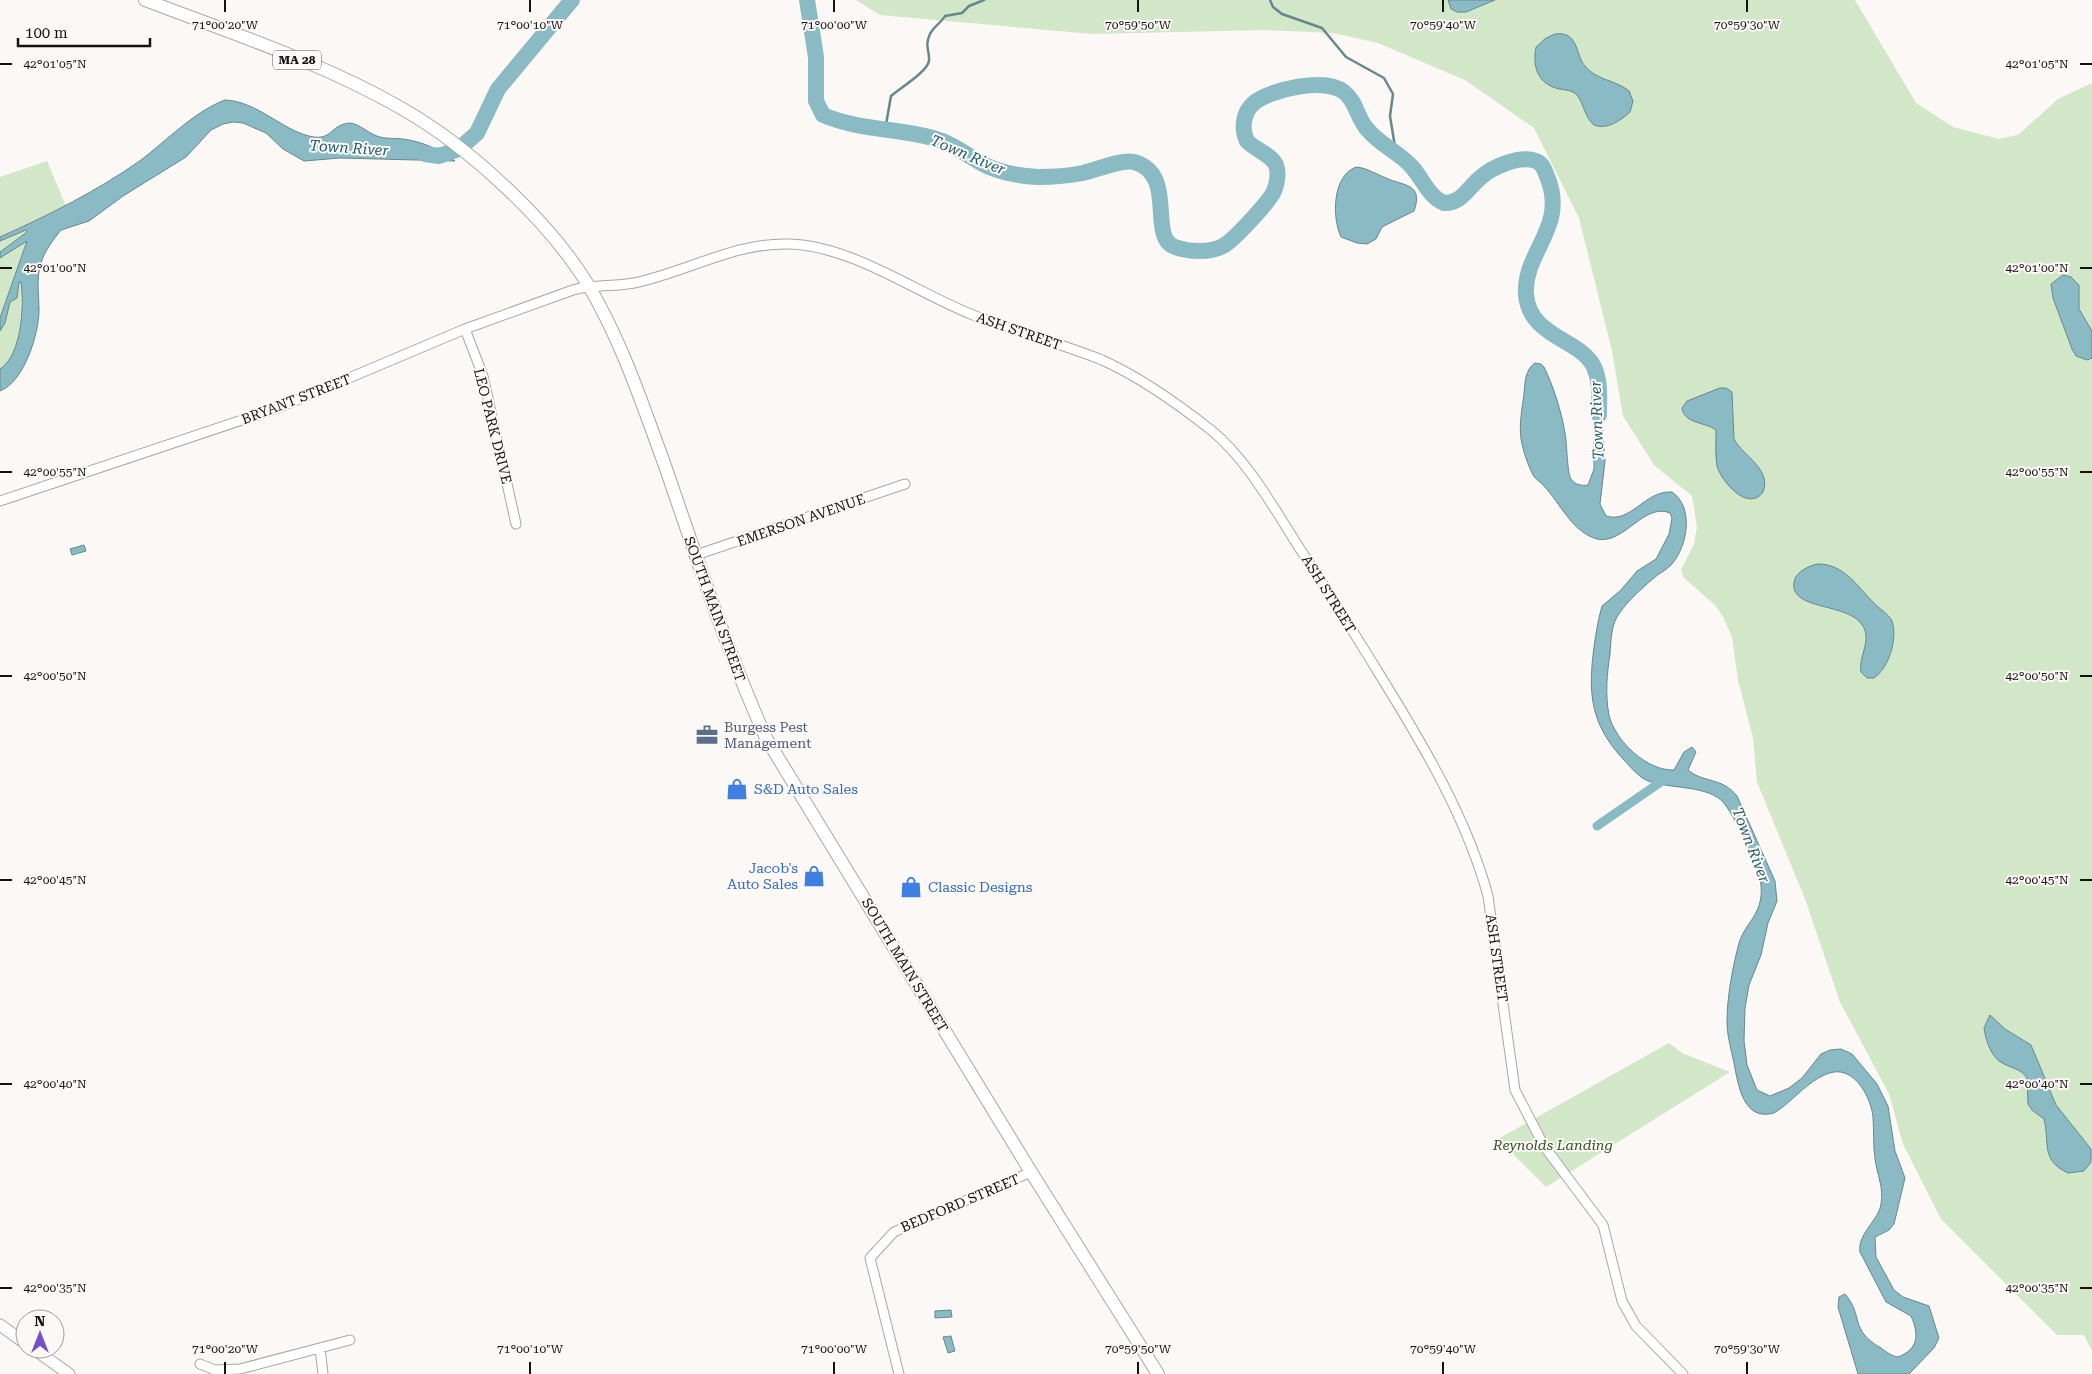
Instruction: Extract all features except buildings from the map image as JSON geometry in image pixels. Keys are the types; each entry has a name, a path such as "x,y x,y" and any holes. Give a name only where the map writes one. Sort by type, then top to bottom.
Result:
{"main road":[{"name":"SOUTH MAIN STREET","path":"145,0 286,55 402,108 442,135 510,192 544,229 588,286 629,364 739,677 766,738 1031,1172 1158,1374"},
{"path":"0,1325 15,1336"},
{"path":"48,1359 69,1374"}],"street":[{"name":"ASH STREET","path":"588,286 632,283 756,245 791,244 829,248 972,315 1103,361 1143,382 1214,433 1261,488 1330,594 1420,740 1464,828 1481,869 1488,896 1515,1090 1544,1146 1603,1225 1622,1301 1636,1326 1683,1374"},
{"name":"BRYANT STREET","path":"0,501 278,408 465,329 588,286"},
{"name":"LEO PARK DRIVE","path":"465,329 483,376 516,524"},
{"name":"EMERSON AVENUE","path":"696,555 905,484"},
{"name":"BEDFORD STREET","path":"899,1374 870,1258 894,1232 1031,1172"},
{"path":"200,1364 215,1370 231,1370 350,1340"},
{"path":"320,1348 323,1374"}],"green space":[{"path":"856,0 1855,0 1916,103 1953,127 1999,139 2018,135 2058,99 2092,83 2092,1351 2084,1335 2057,1335 1941,1219 1903,1144 1889,1094 1840,1002 1805,899 1757,782 1753,738 1738,680 1732,637 1715,605 1684,578 1681,570 1694,544 1697,527 1692,496 1654,465 1623,416 1612,351 1579,218 1534,128 1465,80 1378,43 1333,33 1265,30 1092,34 880,15"},
{"path":"47,161 66,206 0,237 0,177"},
{"path":"26,230 27,232 0,252 0,241"},
{"path":"26,240 27,245 21,277 20,329 14,352 8,362 0,369 0,258"},
{"name":"Reynolds Landing","path":"1669,1043 1682,1053 1730,1072 1546,1187 1498,1139"}],"water":[{"path":"1448,0 1495,0 1466,12 1457,12 1451,9"},
{"path":"1555,34 1562,34 1572,39 1584,65 1594,74 1629,91 1633,101 1630,112 1618,121 1608,125 1594,125 1575,93 1552,87 1541,79 1536,68 1536,47 1546,38"},
{"path":"225,100 247,105 288,128 309,136 322,137 343,124 349,123 380,137 411,140 424,144 455,161 340,158 304,161 283,149 266,133 243,123 223,124 211,130 186,157 123,196 89,221 61,230 47,250 39,269 39,310 33,344 23,368 16,378 9,386 0,391 0,369 13,353 20,329 21,282 19,282 17,298 10,302 5,323 0,331 0,318 27,241 0,258 0,252 27,232 26,230 0,241 0,237 55,211 107,182 141,160 203,111"},
{"path":"1356,167 1410,187 1416,195 1414,211 1382,227 1376,239 1367,244 1357,243 1341,237 1336,219 1335,209 1338,188 1348,172"},
{"path":"2063,275 2071,277 2079,285 2079,309 2092,331 2092,358 2087,360 2076,356 2072,349 2053,298 2051,284"},
{"path":"1535,363 1541,364 1544,367 1554,391 1565,433 1570,476 1574,483 1579,485 1588,485 1594,469 1594,440 1600,393 1605,461 1600,504 1606,516 1615,517 1623,515 1662,493 1672,492 1684,507 1686,516 1685,537 1677,556 1670,566 1634,596 1615,621 1607,676 1609,715 1612,725 1625,744 1643,760 1653,765 1674,770 1684,752 1692,747 1696,752 1688,770 1700,777 1725,786 1737,796 1775,881 1777,901 1768,923 1761,955 1749,985 1745,1008 1744,1041 1747,1065 1757,1090 1770,1096 1789,1088 1802,1078 1821,1054 1830,1050 1841,1049 1852,1054 1877,1084 1888,1106 1895,1151 1905,1178 1894,1224 1889,1230 1875,1237 1876,1257 1894,1290 1903,1297 1929,1306 1939,1338 1934,1348 1909,1374 1858,1374 1838,1307 1839,1297 1845,1294 1851,1302 1865,1335 1891,1355 1898,1357 1905,1354 1913,1345 1916,1335 1911,1316 1886,1302 1860,1252 1862,1239 1879,1210 1882,1198 1874,1153 1872,1109 1866,1094 1861,1086 1849,1075 1842,1072 1834,1072 1826,1074 1810,1084 1774,1113 1764,1114 1755,1112 1749,1107 1740,1090 1728,1037 1727,1013 1730,984 1738,947 1744,932 1756,912 1761,896 1761,885 1756,866 1739,827 1721,800 1705,792 1648,781 1641,777 1612,746 1598,720 1594,707 1591,679 1592,664 1602,606 1621,590 1637,571 1656,559 1669,534 1672,518 1670,513 1661,511 1651,513 1625,531 1607,539 1597,539 1573,524 1550,493 1533,475 1522,444 1520,433 1525,381 1529,369"},
{"path":"1720,388 1726,388 1732,392 1734,439 1764,476 1763,492 1757,498 1743,497 1729,486 1717,466 1716,430 1691,420 1682,408 1687,401"},
{"path":"84,545 86,551 72,555 70,549"},
{"path":"1817,564 1834,567 1842,571 1892,621 1894,636 1891,652 1884,667 1874,678 1867,678 1861,672 1861,661 1866,637 1863,626 1856,618 1810,602 1801,598 1795,591 1794,582 1797,575 1806,568"},
{"path":"1990,1015 2005,1029 2031,1045 2056,1105 2091,1149 2091,1162 2084,1171 2068,1173 2053,1162 2048,1150 2044,1119 2032,1110 2028,1104 2027,1078 2020,1071 1999,1061 1990,1049 1984,1028"},
{"path":"951,1310 952,1317 935,1318 935,1311"},
{"path":"951,1336 955,1351 948,1353 943,1337"}],"waterway":[{"name":"Town River","path":"425,154 439,156 459,149 477,133 498,89 572,0"},
{"name":"Town River","path":"807,0 816,57 816,101 823,115 850,124 933,138 954,147 987,166 1018,175 1038,177 1066,176 1116,163 1134,162 1147,169 1155,179 1159,192 1163,231 1167,241 1181,249 1206,251 1223,246 1242,229 1271,196 1277,182 1276,165 1274,161 1247,141 1244,121 1247,111 1254,103 1285,89 1325,85 1344,92 1352,101 1364,126 1378,140 1407,162 1416,171 1430,192 1444,203 1450,203 1460,198 1480,178 1499,166 1522,160 1539,162 1544,168 1548,179 1552,196 1552,212 1549,226 1531,266 1527,280 1526,295 1536,320 1588,358 1594,367 1599,385 1599,415"},
{"path":"885,130 891,96 918,75 929,61 927,42 933,29 945,16 962,13 969,6 984,0"},
{"path":"1270,0 1273,7 1282,14 1322,28 1346,57 1384,78 1393,94 1390,116 1396,153"},
{"path":"1597,826 1665,779"}],"place":[{"name":"Burgess Pest Management","path":"707,735"},
{"name":"S&D Auto Sales","path":"737,789"},
{"name":"Jacob's Auto Sales","path":"814,876"},
{"name":"Classic Designs","path":"911,887"}]}
